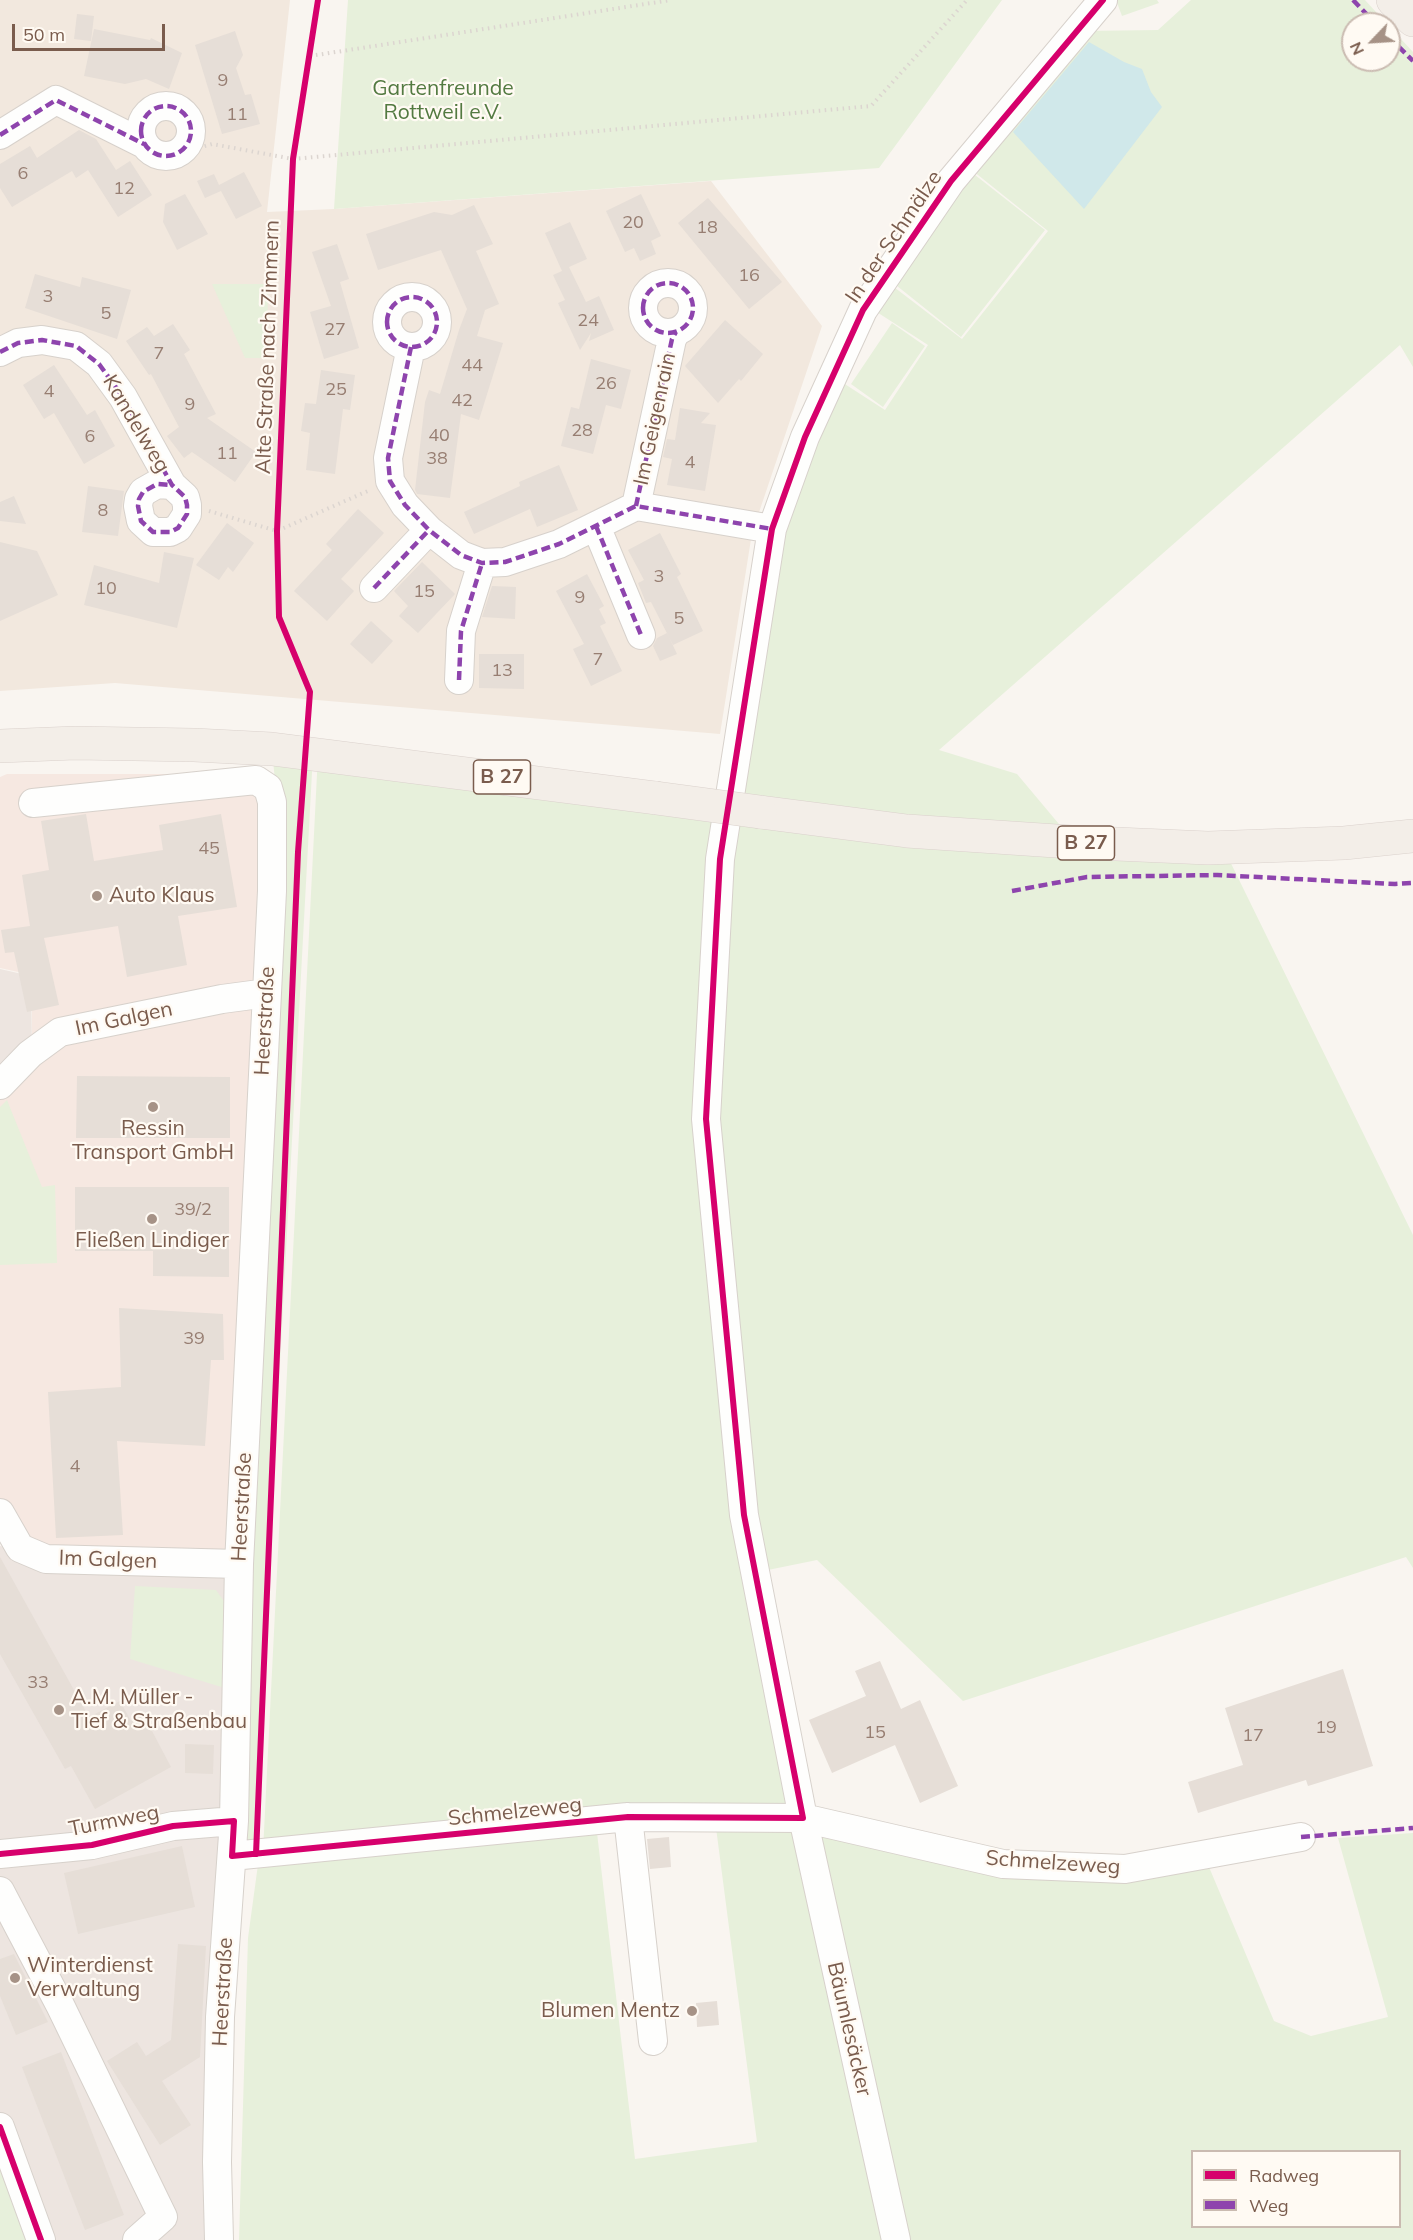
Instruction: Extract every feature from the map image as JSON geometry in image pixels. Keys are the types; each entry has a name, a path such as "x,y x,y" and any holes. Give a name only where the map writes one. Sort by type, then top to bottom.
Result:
{"main road":[{"path":"1393,0 1413,20"},
{"name":"B 27","path":"0,746 75,743 272,749 907,831 1116,844 1219,847 1344,843 1413,836"}],"street":[{"name":"In der Schmälze","path":"802,1818 744,1515 706,1119 720,859 772,529 805,437 863,310 951,181 1103,0"},
{"path":"0,135 56,100 144,144 157,154 171,156 185,148 189,140 190,124 180,110 164,106 149,113 141,128 144,144"},
{"name":"Im Geigenrain","path":"636,507 672,339 676,332"},
{"name":"Kandelweg","path":"0,352 18,343 42,340 76,346 99,364 123,397 172,485"},
{"path":"411,347 388,458 390,481 405,505 429,530 461,555 482,564 461,631 459,680"},
{"name":"Im Geigenrain","path":"482,564 505,562 559,544 636,507 772,529"},
{"path":"596,526 641,635"},
{"path":"374,588 429,530"},
{"name":"Heerstraße","path":"33,803 256,780 268,788 272,802 272,891 239,1564 234,1821 220,2017 216,2162 219,2240"},
{"name":"Im Galgen","path":"0,1085 30,1054 60,1032 222,999 267,993"},
{"name":"Im Galgen","path":"0,1513 20,1548 46,1559 239,1564"},
{"path":"628,1817 652,2041"},
{"name":"Schmelzeweg","path":"232,1856 628,1817 802,1818 1003,1864 1125,1869 1301,1837"},
{"name":"Bäumlesäcker","path":"802,1818 896,2240"},
{"name":"Turmweg","path":"0,1854 92,1845 173,1826 234,1821"},
{"path":"0,1891 60,2005 163,2217 137,2240"},
{"path":"0,2127 41,2240"}],"path":[{"path":"310,57 671,0"},
{"path":"171,156 212,144 293,159 871,106 968,0"},
{"path":"308,68 312,45"},
{"path":"292,170 295,147"},
{"path":"201,509 277,531 390,481"},
{"path":"277,542 278,520"}],"shaded area":[{"path":"0,0 290,0 267,212 711,181 822,326 752,533 720,734 115,683 0,691"},
{"path":"7,774 271,774 236,1560 38,1557 0,1534 0,1093 32,1061 32,975 0,968 0,777"},
{"path":"0,969 31,976 32,1057 0,1088"},
{"path":"0,1546 18,1550 236,1567 209,2240 48,2240 0,2112"}],"green space":[{"name":"Gartenfreunde Rottweil e.V.","path":"348,0 1002,0 879,168 334,209"},
{"path":"1116,0 1157,0 1159,3 1122,16"},
{"path":"1191,0 1365,0 1376,12 1341,12 1341,72 1401,72 1401,39 1413,52 1413,367 1400,345 939,750 1017,774 1069,836 732,797 777,528 837,379 885,410 928,345 869,307 886,281 962,339 1048,231 968,167 1083,31 1158,30"},
{"path":"970,171 1045,230 961,337 887,278"},
{"path":"212,284 268,284 267,358 245,358"},
{"path":"892,323 925,346 883,407 851,384"},
{"path":"272,750 313,754 254,1841 242,1842 276,791"},
{"path":"318,754 726,801 704,1118 742,1514 800,1815 263,1851"},
{"path":"731,803 1221,843 1413,1235 1413,1568 1406,1557 963,1701 817,1560 758,1572 709,1120"},
{"path":"7,1100 42,1187 55,1185 57,1263 0,1265 0,1107"},
{"path":"135,1586 216,1590 229,1608 228,1689 130,1659"},
{"path":"715,1820 801,1820 892,2240 239,2240 248,1938 259,1857 596,1824 635,2159 757,2142"},
{"path":"807,1824 1032,1879 1206,1860 1274,2021 1311,2036 1388,2017 1338,1838 1413,1833 1413,2240 902,2240"},
{"path":"0,2146 34,2240 0,2240"}],"water":[{"path":"1089,42 1124,62 1142,69 1151,92 1162,107 1084,209 1013,132"}],"building":[{"path":"77,14 94,16 91,41 74,39"},
{"path":"94,29 150,40 151,38 182,53 169,89 146,79 125,84 84,76"},
{"path":"235,31 243,55 236,68 245,95 251,94 260,124 222,134 195,45"},
{"path":"79,130 96,139 116,170 130,161 152,195 118,217 88,170 76,178 72,171 12,207 0,188 0,164 30,146 37,158"},
{"path":"244,172 262,206 236,219 221,191 205,198 197,181 214,174 219,185"},
{"path":"185,194 208,234 177,250 163,222 165,204"},
{"path":"641,194 661,236 651,241 656,254 640,261 634,248 625,252 606,211"},
{"path":"708,198 782,282 749,309 678,223"},
{"path":"474,205 493,244 476,251 499,304 485,310 477,336 503,343 479,420 461,414 450,498 417,494 415,490 425,402 429,390 440,394 467,309 441,250 378,270 366,234 434,212 452,215"},
{"path":"570,222 587,259 569,267 586,302 599,296 614,330 589,341 591,333 580,350 558,303 565,300 553,275 562,271 545,233"},
{"path":"337,244 349,279 340,282 359,348 324,359 310,312 331,306 312,252"},
{"path":"35,274 80,287 82,277 131,290 117,339 25,308"},
{"path":"725,320 763,354 741,381 739,379 718,403 685,366"},
{"path":"173,324 190,350 184,354 216,414 207,418 256,452 235,482 192,452 184,458 167,436 179,427 151,374 149,375 126,341 147,327 154,336"},
{"path":"591,359 631,370 621,409 606,405 593,454 561,446 571,407 579,409"},
{"path":"54,365 87,415 95,410 115,446 84,464 54,413 44,419 23,385"},
{"path":"321,370 355,375 350,410 343,409 335,474 306,470 310,433 301,431 305,403 316,404"},
{"path":"680,408 710,413 701,423 716,425 705,491 667,485 672,459 663,457 667,439 675,440"},
{"path":"559,465 578,510 537,527 530,509 474,534 464,512 520,486 519,482"},
{"path":"88,486 124,491 118,536 82,532"},
{"path":"14,496 26,524 0,521 0,502"},
{"path":"358,509 384,533 341,579 354,591 327,621 294,591 332,550 326,544"},
{"path":"227,523 254,543 233,572 228,567 219,580 196,565"},
{"path":"660,533 681,574 677,577 703,631 673,645 651,602 646,603 638,583 644,580 628,550"},
{"path":"0,542 37,551 58,595 0,621"},
{"path":"164,552 194,558 177,628 84,605 94,565 159,583"},
{"path":"422,562 455,594 418,633 399,616 408,606 394,591"},
{"path":"587,574 604,606 599,609 606,623 600,626 622,671 591,686 573,649 584,644 556,591"},
{"path":"492,586 516,587 515,619 482,617"},
{"path":"371,621 393,641 372,664 350,644"},
{"path":"667,633 677,654 660,661 653,646 657,638"},
{"path":"479,654 524,654 524,689 479,688"},
{"path":"86,814 94,861 163,850 159,825 221,814 237,907 178,916 187,965 127,977 118,926 44,938 59,1005 27,1012 14,952 5,953 1,930 30,926 22,875 49,870 41,821"},
{"name":"Ressin Transport GmbH","path":"77,1076 230,1077 230,1138 76,1138"},
{"name":"Fließen Lindiger","path":"75,1187 229,1187 229,1277 153,1276 153,1251 75,1251"},
{"path":"119,1308 223,1314 224,1360 211,1360 205,1446 117,1441 123,1535 56,1538 48,1392 121,1387"},
{"name":"A.M. Müller - Tief & Straßenbau","path":"0,1557 89,1717 120,1701 131,1721 143,1714 171,1767 95,1809 71,1766 65,1769 0,1654"},
{"path":"880,1661 901,1709 920,1700 958,1786 920,1803 895,1745 832,1773 809,1720 866,1696 855,1671"},
{"path":"1343,1669 1373,1766 1308,1786 1306,1780 1198,1813 1188,1782 1243,1765 1225,1708"},
{"path":"185,1744 214,1745 213,1774 185,1773"},
{"path":"669,1837 671,1867 650,1869 647,1839"},
{"path":"182,1846 195,1907 78,1934 64,1873"},
{"path":"178,1944 206,1946 200,2057 162,2081 191,2125 160,2145 107,2061 137,2042 146,2056 171,2040"},
{"name":"Winterdienst Verwaltung","path":"14,1954 48,2022 16,2035 0,1996 0,1959"},
{"path":"717,2001 719,2025 697,2027 696,2003"},
{"path":"61,2052 124,2215 85,2230 22,2067"}],"marked path":[{"path":"1353,0 1364,12"},
{"path":"1401,49 1413,61"},
{"path":"0,135 56,100 144,144"},
{"path":"166,106 184,113 191,131 184,149 166,156 148,149 141,131 148,113 166,106"},
{"path":"668,283 686,290 693,308 686,326 668,333 650,326 643,308 650,290 668,283"},
{"path":"412,297 430,304 437,322 430,340 412,347 394,340 387,322 394,304 412,297"},
{"path":"636,506 672,339 676,332"},
{"path":"0,352 18,343 42,340 76,346 99,364 123,397 172,485 185,497 187,514 178,528 170,532 153,532 141,521 139,499 143,492 157,484 172,485"},
{"path":"411,347 388,458 390,481 405,505 429,530 461,555 482,563 505,562 559,544 636,506 772,529"},
{"path":"596,526 641,635"},
{"path":"374,588 429,530"},
{"path":"459,680 461,631 482,563"},
{"path":"1012,891 1087,877 1217,875 1413,883"},
{"path":"1301,1837 1413,1828"}],"cycle path":[{"name":"Alte Straße nach Zimmern","path":"256,1854 298,852 310,692 279,617 277,531 293,159 318,0"},
{"path":"0,1854 92,1845 173,1826 234,1821 232,1856 628,1817 803,1818 744,1515 706,1119 720,859 772,529 805,437 863,310 951,181 1103,0"},
{"path":"0,2127 41,2240"}],"place":[{"name":"Auto Klaus","path":"97,896"},
{"name":"Ressin Transport GmbH","path":"153,1107"},
{"name":"Fließen Lindiger","path":"152,1219"},
{"name":"A.M. Müller - Tief & Straßenbau","path":"59,1710"},
{"name":"Winterdienst Verwaltung","path":"15,1978"},
{"name":"Blumen Mentz","path":"692,2011"}]}
